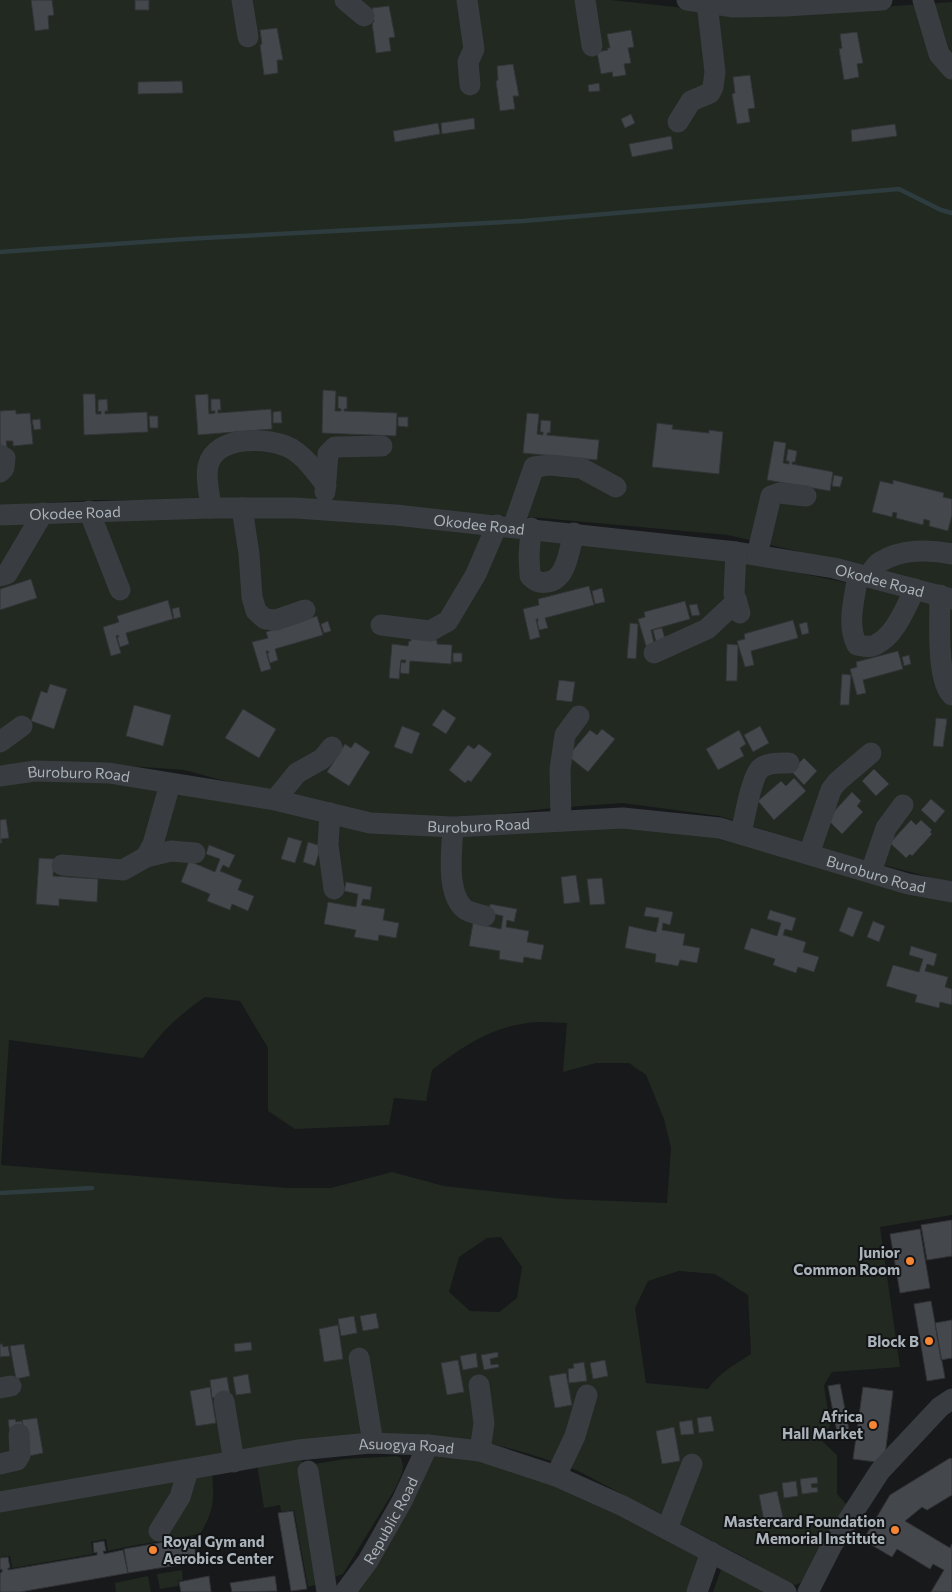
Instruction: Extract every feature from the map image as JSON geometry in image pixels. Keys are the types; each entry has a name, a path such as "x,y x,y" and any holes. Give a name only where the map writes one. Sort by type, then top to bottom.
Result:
{"street":[{"path":"242,0 248,37"},
{"path":"345,0 364,16"},
{"path":"467,0 474,48 468,62 470,85"},
{"path":"585,0 592,46"},
{"path":"678,122 690,102 710,93 713,88 715,72 697,1 734,6 882,0"},
{"path":"923,0 939,54 952,69"},
{"path":"212,508 207,468 210,459 217,450 229,443 243,441 266,442 291,449 307,462 326,485"},
{"path":"324,510 328,454 335,447 382,446"},
{"path":"0,455 5,458 4,468 0,472"},
{"path":"381,625 430,631 448,621 476,574 514,527 534,467 549,465 581,468 616,487"},
{"path":"757,556 771,496 779,493 806,496"},
{"name":"Okodee Road","path":"0,515 212,508 296,508 395,515 736,552 834,568 946,597"},
{"path":"242,508 249,554 252,597 256,611 265,619 276,620 305,610"},
{"path":"89,511 120,590"},
{"path":"0,576 7,574 43,513"},
{"path":"514,527 529,556 530,576 535,581 546,583 555,580 562,573 574,533"},
{"path":"915,589 893,630 876,645 857,645 852,636 851,626 863,576 878,563 897,555 926,550 952,554"},
{"path":"654,653 707,629 739,608 734,594 736,552"},
{"path":"946,597 940,640 942,675 948,691 952,695"},
{"path":"561,821 560,768 565,735 579,716"},
{"path":"0,742 22,726"},
{"path":"276,800 297,774 322,759 332,747"},
{"path":"809,854 831,790 837,782 870,753"},
{"path":"741,834 750,792 760,770 771,764 789,763"},
{"name":"Buroburo Road","path":"0,776 35,771 109,773 276,800 370,822 453,827 623,818 720,828 908,884 952,892"},
{"path":"146,857 153,844 170,784"},
{"path":"871,872 886,828 903,805"},
{"path":"330,813 328,844 334,889"},
{"path":"453,827 451,876 456,899 467,911 485,916"},
{"path":"62,865 123,870 146,857 171,851 195,853"},
{"path":"359,1358 373,1443"},
{"path":"478,1384 484,1423 480,1450"},
{"path":"556,1476 575,1436 587,1395"},
{"path":"808,1592 832,1545 880,1470 940,1408 952,1399"},
{"path":"224,1401 234,1462"},
{"path":"0,1464 17,1460 20,1455 19,1434"},
{"name":"Asuogya Road","path":"0,1502 298,1450 373,1443 428,1445 480,1450 556,1476 623,1506 780,1591"},
{"name":"Republic Road","path":"346,1592 373,1553 402,1501 428,1445"},
{"path":"667,1529 692,1464"},
{"path":"159,1531 180,1497 188,1470"},
{"path":"308,1471 327,1592"},
{"path":"697,1592 711,1552"}],"shaded area":[{"path":"0,0 611,0 731,13 807,12 952,2 952,590 894,574 728,535 541,518 270,501 93,500 0,506"},
{"path":"209,515 331,519 727,558 862,586 952,609 952,883 845,855 719,816 623,803 489,815 381,819 289,798 184,770 75,762 0,766 0,525"},
{"path":"25,778 166,785 370,831 622,827 722,838 952,900 952,1215 880,1227 900,1367 832,1372 824,1385 830,1425 822,1441 837,1455 837,1494 847,1505 804,1581 796,1585 787,1583 751,1561 576,1470 522,1452 468,1439 0,1495 0,781","holes":["205,997 240,1001 268,1048 268,1111 295,1129 389,1125 394,1098 426,1101 432,1070 477,1040 501,1029 528,1023 567,1023 563,1072 596,1063 629,1063 646,1075 664,1119 671,1148 667,1203 563,1199 444,1186 392,1172 331,1188 288,1188 1,1165 9,1040 143,1058 171,1025","501,1237 522,1267 517,1298 499,1312 470,1311 449,1292 459,1257 487,1238","679,1271 715,1274 748,1295 751,1354 733,1365 712,1383 708,1389 646,1383 635,1308 648,1281"]},
{"path":"429,1450 524,1469 707,1558 696,1592 355,1592"},
{"path":"397,1456 401,1458 403,1466 395,1489 343,1574 331,1578 314,1464 345,1459"},
{"path":"301,1458 305,1480 315,1585 308,1587 294,1510 281,1512 280,1505 264,1508 257,1464"},
{"path":"212,1472 211,1511 200,1534 108,1551 106,1539 91,1542 93,1554 12,1568 10,1556 0,1557 0,1511"},
{"path":"723,1564 770,1592 713,1592"},
{"path":"182,1570 183,1580 178,1581 178,1586 160,1589 157,1574"},
{"path":"148,1576 151,1592 116,1592 115,1583"}],"building":[{"path":"31,0 52,0 54,15 48,16 49,29 35,31"},
{"path":"135,0 149,0 149,10 135,10"},
{"path":"389,6 395,37 389,38 391,51 376,53 372,8"},
{"path":"277,28 283,60 277,60 278,73 264,75 260,30"},
{"path":"631,30 634,47 628,48 631,63 624,64 626,75 613,77 612,72 601,74 597,52 610,48 607,34"},
{"path":"857,32 863,63 857,64 859,77 844,80 839,49 842,48 840,34"},
{"path":"513,64 519,96 513,96 515,109 500,111 496,81 498,80 497,66"},
{"path":"750,75 755,108 748,109 750,122 737,124 732,94 735,93 733,77"},
{"path":"182,81 183,93 138,94 138,82"},
{"path":"599,83 600,91 589,92 588,85"},
{"path":"631,114 635,123 625,128 621,119"},
{"path":"474,118 475,129 442,134 441,123"},
{"path":"438,123 440,134 395,142 393,131"},
{"path":"895,124 897,136 852,142 851,130"},
{"path":"671,136 673,149 632,157 629,144"},
{"path":"323,390 336,391 335,411 341,411 338,408 338,396 347,397 347,409 344,409 344,411 397,413 396,436 322,433"},
{"path":"83,394 95,394 96,414 101,414 101,411 98,412 98,400 107,399 108,411 105,411 105,414 147,412 148,432 84,435"},
{"path":"208,394 209,414 215,413 215,411 211,411 211,399 220,399 221,410 218,410 218,413 271,409 272,429 198,435 195,395"},
{"path":"16,410 16,414 30,413 33,444 13,446 13,441 6,441 7,447 0,447 0,411"},
{"path":"281,411 282,423 273,423 273,412"},
{"path":"527,413 539,414 537,434 543,435 543,432 540,432 541,420 551,421 550,433 547,433 547,435 599,440 597,460 523,453"},
{"path":"149,416 158,416 158,428 150,428"},
{"path":"398,417 408,417 408,427 398,426"},
{"path":"40,419 41,429 34,430 32,420"},
{"path":"657,423 673,425 672,429 709,433 709,430 723,432 719,474 652,467"},
{"path":"774,441 786,443 783,463 789,464 789,461 786,461 788,449 797,451 795,462 792,462 792,464 833,472 830,491 767,480"},
{"path":"834,475 843,477 840,487 832,486"},
{"path":"893,480 944,493 943,497 952,499 952,515 948,531 929,526 930,521 924,519 923,525 896,518 897,513 893,512 892,517 872,512 880,481 893,484"},
{"path":"31,579 37,598 0,610 0,589"},
{"path":"589,586 594,605 545,618 548,628 539,630 538,619 536,619 540,637 530,640 523,609 539,605 538,599"},
{"path":"602,588 605,602 595,604 592,591"},
{"path":"168,600 173,619 126,633 129,644 120,647 117,637 119,637 118,635 116,636 121,653 111,656 103,627 119,622 117,616"},
{"path":"685,601 690,619 651,630 654,643 646,646 638,619 645,617 644,612"},
{"path":"697,604 700,615 692,616 689,605"},
{"path":"179,607 181,617 174,619 172,609"},
{"path":"317,616 323,635 275,649 278,660 270,663 267,653 269,653 266,651 271,669 261,672 252,642 268,638 266,632"},
{"path":"793,620 798,638 751,651 754,665 745,667 737,641 745,639 744,634"},
{"path":"328,621 331,631 324,633 321,624"},
{"path":"807,622 809,633 802,635 799,624"},
{"path":"630,623 638,624 636,659 627,658"},
{"path":"662,628 665,639 656,642 653,630"},
{"path":"411,638 437,640 437,644 452,645 451,664 410,661 409,674 400,673 401,662 405,663 406,660 401,660 399,679 389,678 392,644 408,646"},
{"path":"727,644 738,645 737,681 726,681"},
{"path":"898,651 903,669 863,680 866,693 857,695 850,669 857,667 856,662"},
{"path":"453,653 462,653 462,662 453,662"},
{"path":"909,655 911,664 904,666 902,657"},
{"path":"842,674 851,675 849,705 840,705"},
{"path":"559,680 575,682 572,702 556,700"},
{"path":"50,684 67,689 54,729 31,721 41,691 47,693"},
{"path":"134,705 171,715 163,746 126,736"},
{"path":"243,709 276,729 259,758 225,738"},
{"path":"443,709 456,718 446,734 432,725"},
{"path":"936,718 947,719 943,747 933,746"},
{"path":"402,726 420,733 412,754 394,747"},
{"path":"760,726 769,743 753,752 744,735"},
{"path":"602,729 615,739 588,772 568,756 590,730 597,735"},
{"path":"739,730 746,744 740,748 744,756 718,770 706,749"},
{"path":"355,742 370,752 349,786 327,772 345,744 351,748"},
{"path":"479,744 492,754 471,782 468,780 465,783 449,770 468,745 474,749"},
{"path":"804,758 817,771 804,785 791,771"},
{"path":"874,769 889,784 876,796 862,781"},
{"path":"794,778 806,791 774,820 758,801 781,781 786,786"},
{"path":"852,792 861,801 857,806 863,812 842,834 827,819"},
{"path":"931,799 945,811 935,823 921,810"},
{"path":"6,819 9,838 1,839 2,843 0,843 0,820"},
{"path":"911,820 916,825 921,820 932,830 930,832 932,834 912,856 910,854 906,858 890,843"},
{"path":"288,837 302,841 295,863 281,859"},
{"path":"308,842 321,846 315,866 303,862"},
{"path":"209,845 235,855 229,868 223,865 220,871 242,880 238,890 254,896 248,911 232,904 230,910 207,901 210,894 181,882 189,861 215,872 220,859 206,854"},
{"path":"39,858 54,859 53,876 98,879 97,902 59,899 59,906 36,904"},
{"path":"576,875 580,902 564,904 561,877"},
{"path":"602,878 605,904 590,905 587,879"},
{"path":"346,882 372,887 370,900 363,899 361,905 385,909 383,920 399,923 396,938 379,935 378,941 354,937 356,930 324,924 328,902 356,907 358,894 344,891"},
{"path":"490,904 517,909 514,922 507,920 506,927 529,931 527,942 544,945 541,960 524,957 523,963 499,959 500,951 469,946 473,923 501,929 503,916 489,913"},
{"path":"646,907 673,912 670,925 663,923 662,930 685,934 683,945 700,948 697,963 680,960 678,966 655,962 656,954 625,948 629,926 656,932 659,918 644,916"},
{"path":"848,907 863,912 853,937 839,931"},
{"path":"770,910 796,918 792,931 785,929 783,935 806,942 803,952 819,957 814,972 798,967 796,973 773,965 775,959 744,949 751,928 777,936 781,923 767,919"},
{"path":"873,921 885,926 879,942 867,937"},
{"path":"911,946 937,954 934,966 927,964 925,971 948,977 945,987 952,989 952,1005 940,1002 939,1008 915,1002 917,995 886,986 893,965 919,972 923,959 909,955"},
{"path":"952,1220 952,1256 927,1260 921,1225"},
{"name":"Junior Common Room","path":"920,1229 930,1288 900,1293 890,1234"},
{"name":"Block B","path":"931,1301 945,1378 927,1381 914,1304"},
{"path":"376,1313 379,1328 363,1331 360,1316"},
{"path":"354,1316 357,1333 341,1336 338,1319"},
{"path":"952,1320 952,1358 941,1360 935,1323"},
{"path":"338,1325 343,1359 324,1362 319,1329"},
{"path":"251,1342 252,1350 235,1352 234,1344"},
{"path":"0,1344 3,1347 8,1346 10,1356 0,1357"},
{"path":"24,1344 30,1376 16,1379 10,1346"},
{"path":"498,1352 498,1357 490,1359 491,1365 498,1364 499,1367 484,1370 481,1355"},
{"path":"476,1353 478,1367 463,1370 460,1356"},
{"path":"458,1360 464,1392 447,1395 441,1363"},
{"path":"605,1360 608,1376 593,1379 590,1363"},
{"path":"584,1362 587,1381 569,1383 568,1369 574,1368 573,1364"},
{"path":"566,1373 572,1405 555,1408 549,1376"},
{"path":"248,1374 251,1393 236,1395 233,1377"},
{"path":"227,1377 230,1395 212,1398 210,1380"},
{"path":"840,1384 849,1430 837,1432 828,1386"},
{"path":"210,1387 216,1423 196,1426 190,1391"},
{"name":"Africa Hall Market","path":"863,1387 893,1391 884,1463 853,1459"},
{"path":"711,1416 714,1431 699,1433 697,1418"},
{"path":"37,1418 43,1453 29,1456 22,1420"},
{"path":"15,1419 16,1422 22,1421 23,1430 10,1433 8,1420"},
{"path":"692,1420 694,1434 681,1435 679,1422"},
{"path":"674,1427 680,1461 662,1464 656,1431"},
{"name":"Mastercard Foundation Memorial Institute","path":"950,1458 952,1459 952,1495 927,1510 922,1507 905,1521 950,1548 952,1544 952,1592 931,1592 944,1570 933,1564 930,1569 897,1549 892,1557 863,1540 890,1495"},
{"path":"817,1477 818,1483 811,1484 812,1488 817,1487 818,1492 802,1494 800,1479"},
{"path":"796,1481 798,1496 784,1498 782,1483"},
{"path":"777,1491 784,1522 765,1526 759,1495"},
{"path":"293,1511 307,1589 291,1591 278,1513"},
{"path":"193,1537 197,1562 128,1573 124,1549"},
{"path":"104,1541 106,1551 103,1551 104,1554 123,1550 128,1573 20,1592 0,1592 0,1573 2,1569 0,1570 0,1558 8,1557 10,1568 8,1570 97,1555 97,1552 94,1553 93,1543"},
{"path":"209,1576 211,1592 181,1592 179,1582"},
{"path":"275,1576 277,1591 232,1592 230,1583"}],"waterway":[{"path":"0,252 186,239 523,221 899,189 941,210 952,213"},
{"path":"0,1193 92,1188"}],"place":[{"name":"Junior Common Room","path":"910,1261"},
{"name":"Block B","path":"929,1341"},
{"name":"Africa Hall Market","path":"873,1425"},
{"name":"Mastercard Foundation Memorial Institute","path":"895,1530"},
{"name":"Royal Gym and Aerobics Center","path":"153,1550"}]}
